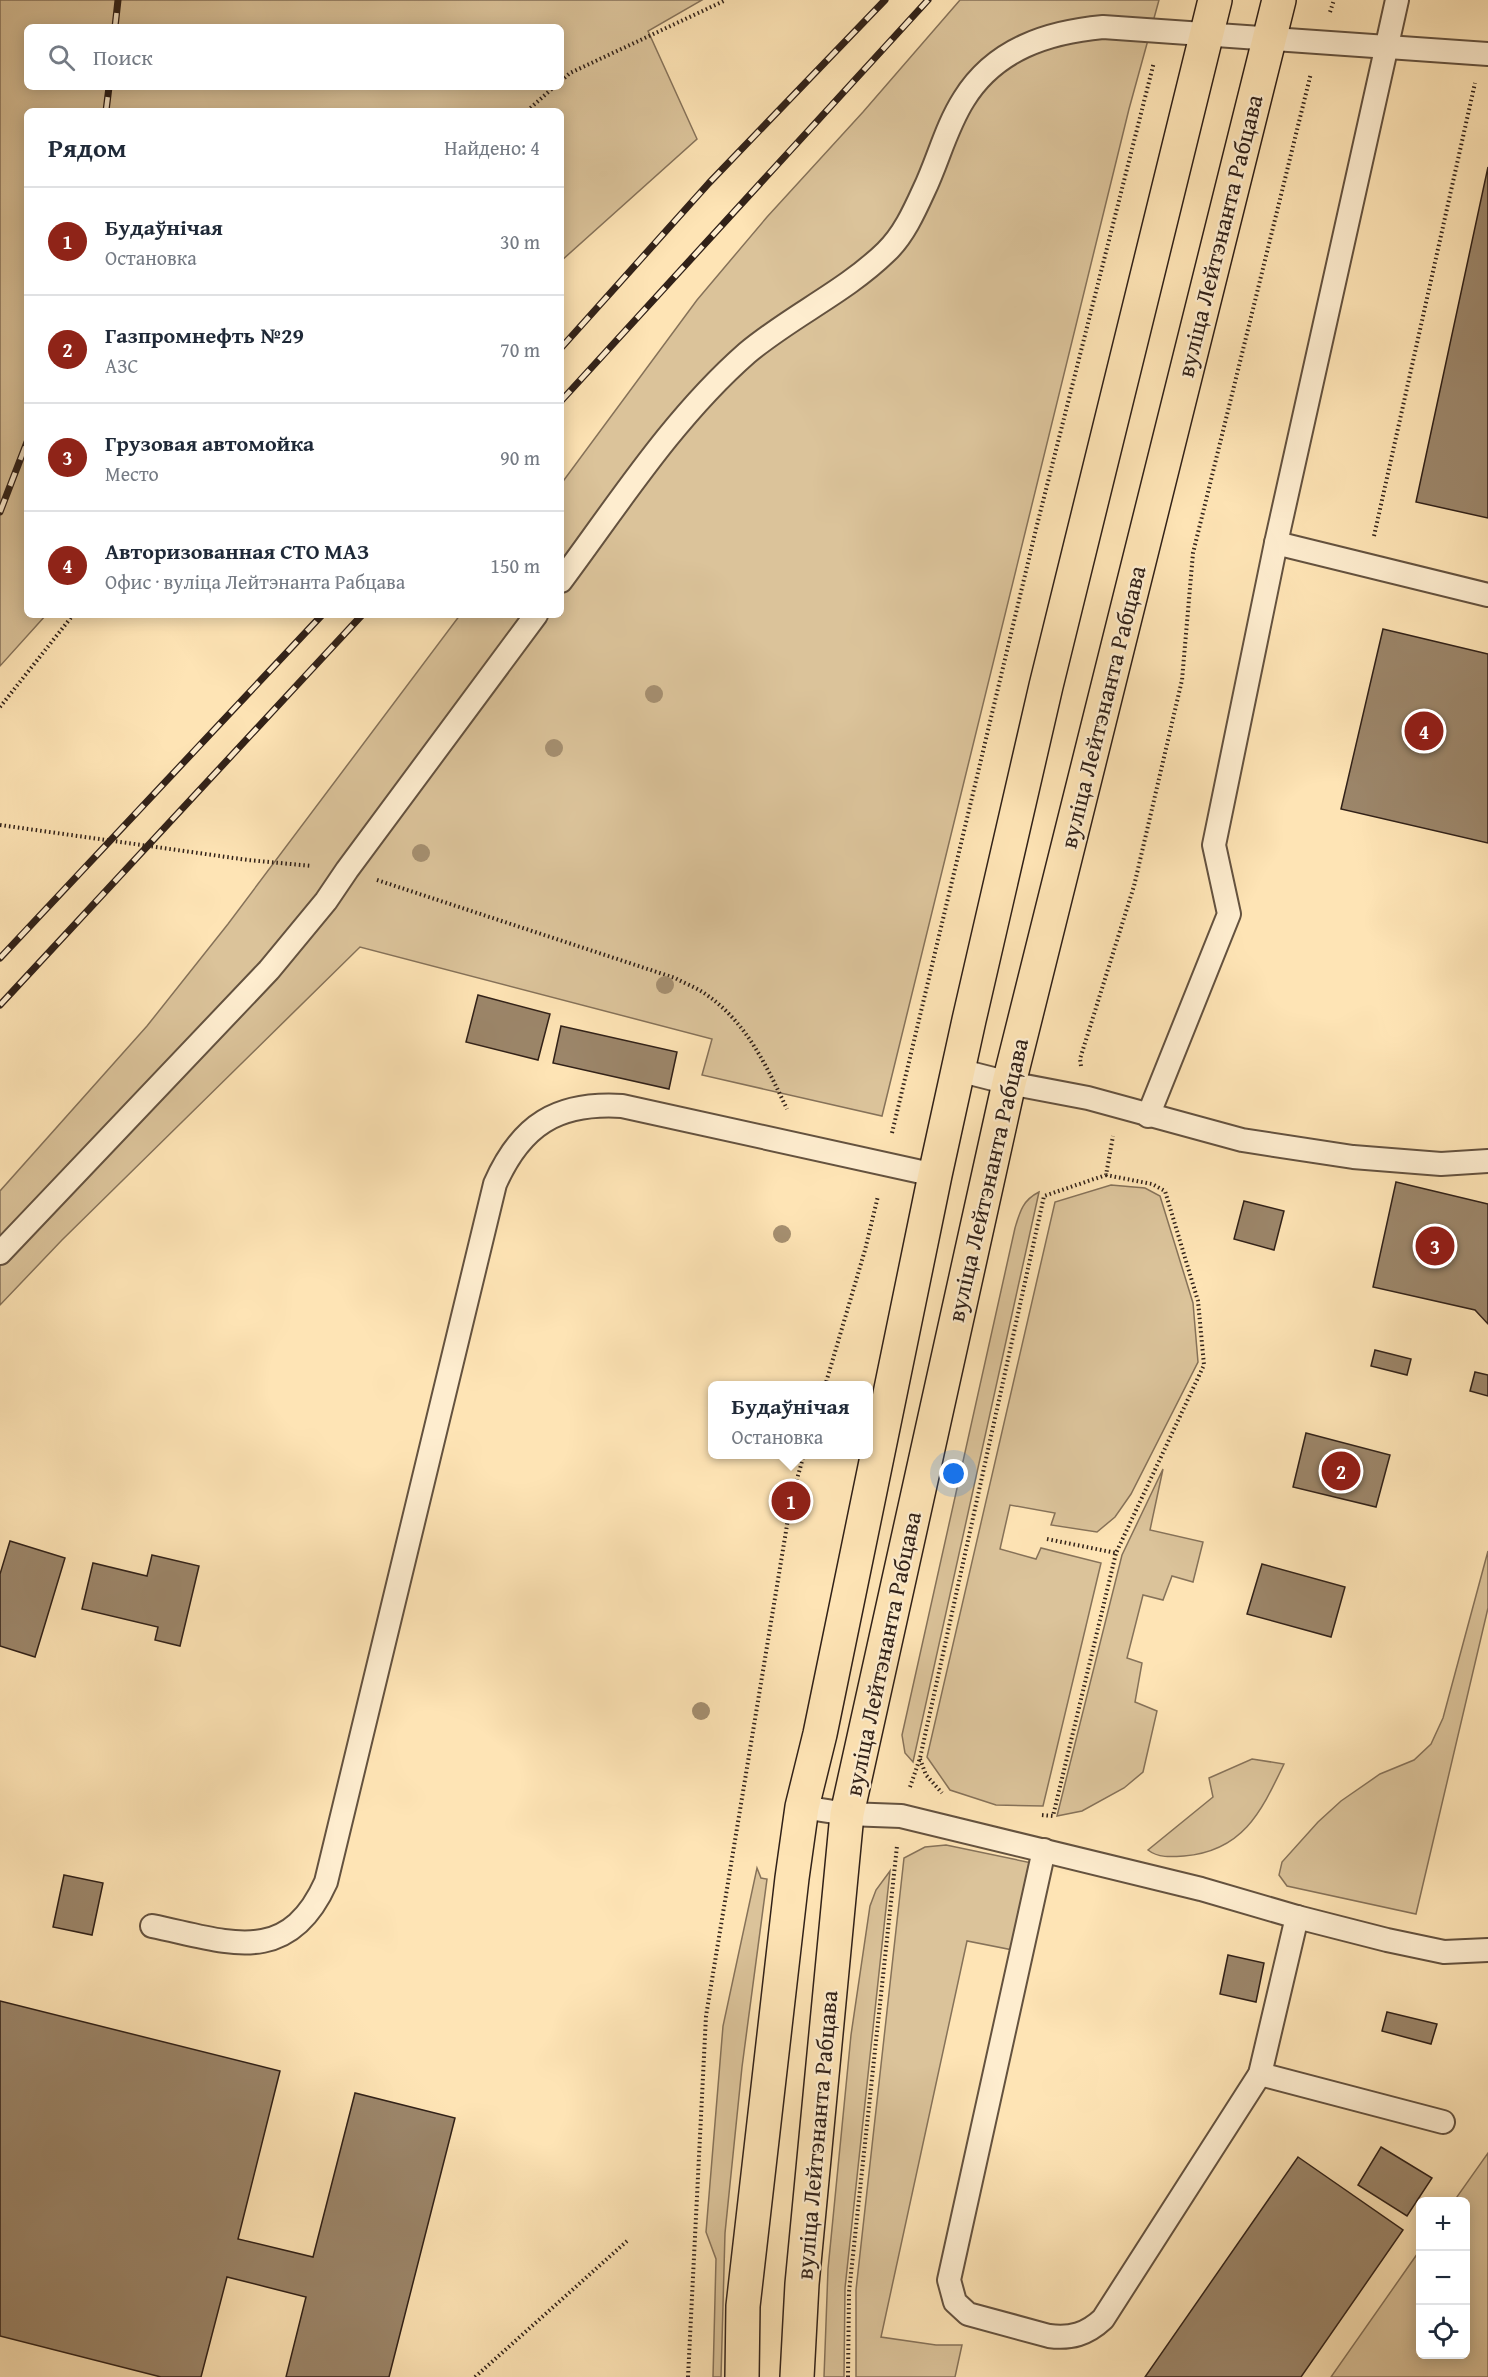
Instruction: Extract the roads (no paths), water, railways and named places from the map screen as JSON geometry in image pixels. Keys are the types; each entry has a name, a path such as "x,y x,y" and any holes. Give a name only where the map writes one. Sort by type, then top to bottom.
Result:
{"highway":[{"name":"вуліца Лейтэнанта Рабцава","path":"742,2377 743,2306 755,2185 802,1807 820,1734 934,1175 1046,686 1215,0"},
{"name":"вуліца Лейтэнанта Рабцава","path":"797,2377 802,2284 848,1814 1009,1083 1279,0"}],"lane":[{"path":"1148,1116 1230,914 1215,845 1276,543 1396,0"},
{"path":"564,577 680,421 714,384 749,352 787,323 858,276 888,250 910,219 964,99 982,77 1007,55 1037,40 1070,30 1103,27 1485,54"},
{"path":"1276,543 1488,595"},
{"path":"0,1253 269,970 306,928 534,618"},
{"path":"958,1070 1009,1083 1088,1098 1242,1140 1353,1157 1441,1164 1488,1161"},
{"path":"152,1926 249,1944 289,1932 305,1918 318,1900 326,1882 495,1184 505,1162 520,1141 540,1123 566,1111 595,1104 622,1106 934,1175"},
{"path":"802,1807 848,1814 901,1816 1201,1889 1388,1940 1444,1952 1488,1950"},
{"path":"1044,1850 949,2280 955,2302 968,2314 1049,2336 1063,2338 1078,2336 1094,2328 1111,2309 1260,2074 1297,1917"},
{"path":"1260,2074 1443,2122"}],"railway":[{"path":"115,24 118,0"},
{"path":"564,345 709,183 885,0"},
{"path":"564,398 928,0"},
{"path":"106,108 109,90"},
{"path":"0,512 24,450"},
{"path":"0,958 319,618"},
{"path":"0,1005 359,618"}],"place":[{"name":"Авторизованная СТО МАЗ","path":"1424,731"},
{"name":"Грузовая автомойка","path":"1435,1246"},
{"name":"Газпромнефть №29","path":"1341,1471"},
{"name":"Будаўнічая","path":"791,1501"}]}
